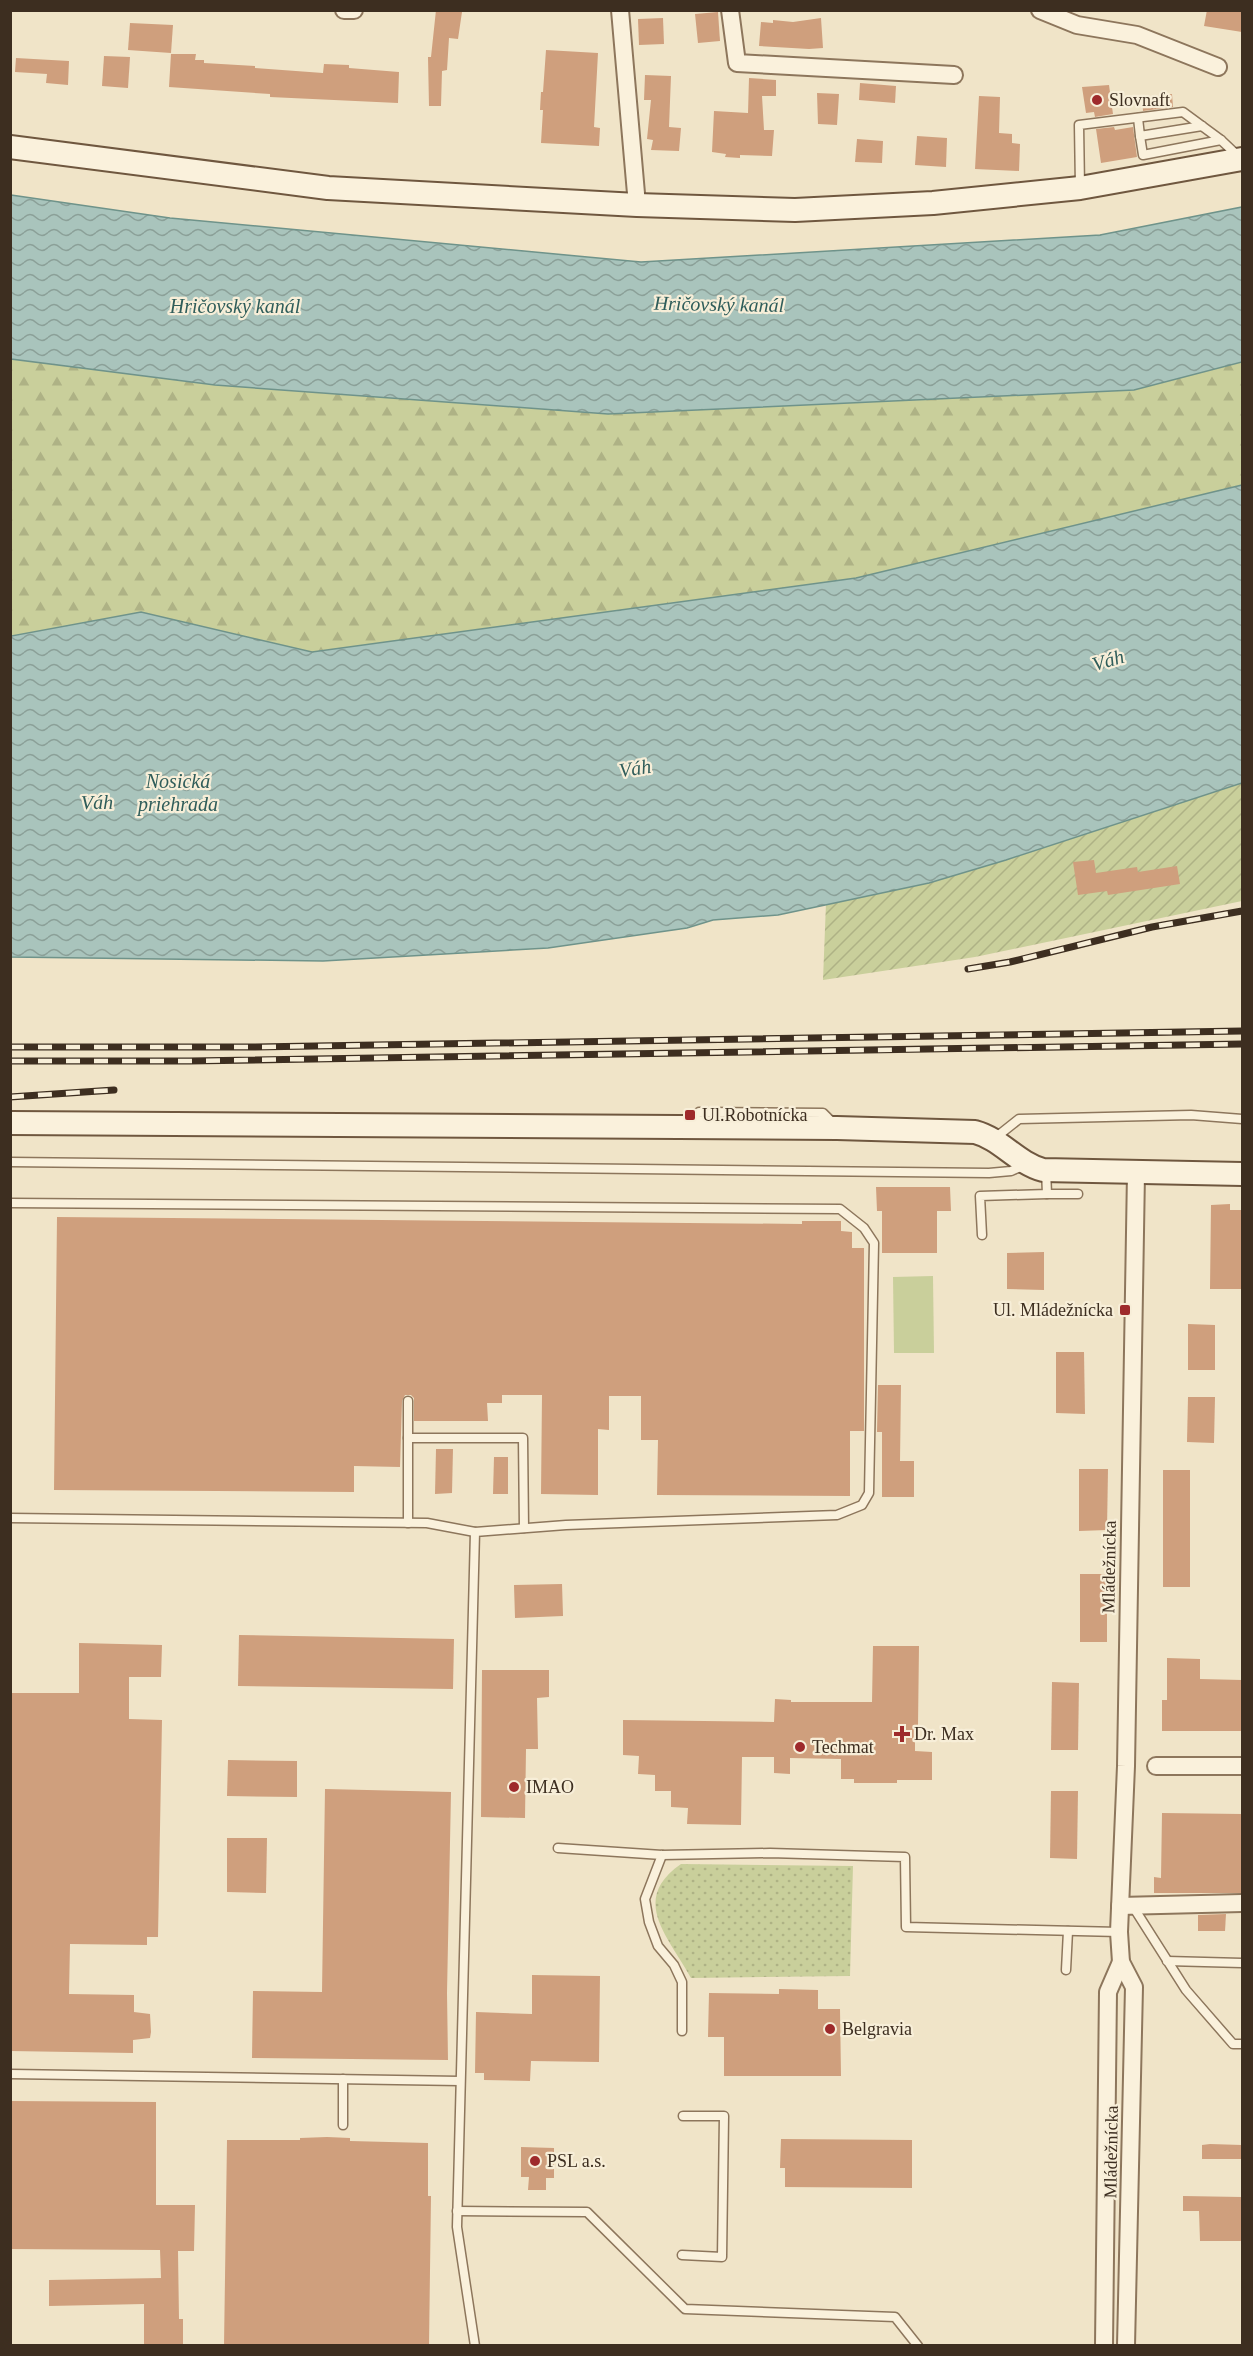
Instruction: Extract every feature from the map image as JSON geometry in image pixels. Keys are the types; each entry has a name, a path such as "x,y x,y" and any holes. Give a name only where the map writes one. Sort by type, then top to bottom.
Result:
{"main road":[{"path":"10,147 328,188 637,205 795,210 933,202 1080,188 1242,159"},
{"path":"10,1123 680,1126 975,1132 993,1139 1037,1167 1136,1173 1242,1174"}],"street":[{"path":"344,10 354,10"},
{"path":"620,10 637,205"},
{"path":"730,10 737,63 954,75"},
{"path":"1040,10 1077,24 1137,35 1218,67"},
{"name":"Mládežnícka","path":"1126,2346 1134,1988 1121,1962 1119,1932 1126,1906 1126,1767 1136,1173"},
{"path":"1156,1766 1242,1766"},
{"path":"1126,1906 1242,1903"},
{"name":"Mládežnícka","path":"1104,2346 1108,1992 1121,1962"}],"lane":[{"path":"1080,188 1079,125 1183,112 1242,159"},
{"path":"1138,118 1143,155 1221,140"},
{"path":"1140,136 1202,126"},
{"path":"993,1139 1019,1119 1191,1115 1242,1119"},
{"path":"10,1162 989,1173 1037,1167 1047,1194"},
{"path":"982,1235 980,1196 1078,1194"},
{"path":"10,1203 840,1209 864,1228 873,1243 869,1493 862,1505 837,1515 475,1532 427,1523 10,1518"},
{"path":"408,1401 408,1523"},
{"path":"408,1438 523,1438 524,1528"},
{"path":"475,1532 457,2211 457,2227 475,2346"},
{"path":"558,1848 662,1855 770,1853 904,1857 906,1927 1119,1932"},
{"path":"662,1855 645,1899 649,1922 658,1946 674,1965 682,1982 682,2031"},
{"path":"1126,1906 1186,1990 1233,2044 1242,2044"},
{"path":"1066,1970 1068,1931"},
{"path":"1167,1961 1242,1963"},
{"path":"10,2074 460,2081"},
{"path":"342,2125 343,2079"},
{"path":"682,2255 722,2258 724,2116 684,2116"},
{"path":"457,2211 587,2212 685,2309 895,2317 918,2346"}],"green space":[{"path":"11,359 215,385 608,414 1134,390 1242,362 1242,485 856,578 312,652 141,612 11,636"},
{"path":"1242,783 1242,901 975,957 823,980 826,903 929,883"},
{"path":"933,1276 934,1353 894,1353 893,1277"},
{"path":"681,1864 853,1866 850,1976 691,1978 664,1933 658,1919 656,1905 658,1891 666,1878"}],"water":[{"name":"Hričovský kanál","path":"11,195 170,218 641,262 1100,235 1242,207 1242,362 1134,390 608,414 215,385 11,359"},
{"name":"Nosická priehrada","path":"1242,485 1242,783 929,883 778,915 713,920 687,928 548,948 323,961 11,957 11,636 141,612 312,652 856,578"}],"building":[{"path":"436,10 462,12 458,39 449,38 447,70 442,71 441,106 429,106 428,57 431,57"},
{"path":"1207,10 1242,10 1242,32 1204,26"},
{"path":"718,12 720,41 698,43 695,14"},
{"path":"663,18 664,44 639,45 638,19"},
{"path":"821,18 823,48 759,46 761,22 773,23 773,20 793,22"},
{"path":"130,23 173,25 171,53 128,50"},
{"path":"546,50 598,53 594,127 600,128 599,146 541,143 543,110 540,110"},
{"path":"171,54 196,54 195,60 204,60 204,63 255,66 255,68 323,73 324,64 399,72 398,103 270,97 270,94 169,87"},
{"path":"104,56 130,57 128,88 102,86"},
{"path":"16,58 69,61 68,85 46,83 47,74 15,72"},
{"path":"645,75 671,76 669,127 681,128 679,151 651,150 653,140 647,139 651,100 644,100"},
{"path":"749,78 776,80 776,96 762,96 764,130 774,130 772,156 725,157 726,154 712,152 714,111 748,113"},
{"path":"860,83 896,86 895,103 859,100"},
{"name":"Slovnaft","path":"1109,85 1113,114 1095,117 1094,112 1086,113 1082,87"},
{"path":"817,93 839,94 837,125 818,124"},
{"path":"1172,94 1173,107 1143,111 1142,98"},
{"path":"979,96 1000,97 999,133 1012,134 1012,143 1020,144 1019,171 975,169"},
{"name":"Slovnaft","path":"1114,127 1115,130 1133,127 1137,157 1101,163 1096,129"},
{"path":"917,136 947,138 946,167 915,165"},
{"path":"857,139 883,141 882,163 855,162"},
{"path":"1094,860 1096,873 1137,867 1138,872 1177,866 1180,884 1108,895 1107,891 1078,895 1073,862"},
{"path":"876,1187 950,1187 951,1211 937,1211 937,1253 882,1253 882,1211 877,1211"},
{"path":"1230,1204 1230,1210 1242,1210 1241,1289 1210,1289 1211,1205"},
{"path":"57,1217 802,1224 802,1221 841,1221 841,1231 852,1232 852,1248 864,1248 864,1431 850,1431 850,1496 657,1495 658,1440 641,1440 641,1396 609,1396 609,1430 598,1429 598,1495 541,1494 542,1395 502,1395 502,1403 487,1403 488,1421 414,1421 414,1398 411,1395 405,1395 402,1401 400,1467 354,1466 354,1492 54,1490"},
{"path":"1044,1252 1044,1290 1007,1289 1007,1253"},
{"path":"1188,1324 1215,1325 1215,1370 1188,1370"},
{"path":"1056,1352 1084,1352 1085,1414 1056,1413"},
{"path":"878,1385 901,1385 900,1461 914,1461 914,1497 882,1497 882,1432 877,1432"},
{"path":"1188,1397 1215,1397 1214,1443 1187,1442"},
{"path":"436,1449 453,1449 452,1493 435,1494"},
{"path":"494,1457 508,1457 508,1494 493,1494"},
{"path":"1079,1469 1108,1469 1107,1530 1079,1531"},
{"path":"1163,1470 1190,1470 1190,1587 1163,1587"},
{"path":"1080,1574 1107,1574 1107,1642 1080,1642"},
{"path":"562,1584 563,1616 515,1618 514,1585"},
{"path":"239,1635 454,1639 453,1689 238,1686"},
{"path":"79,1643 162,1645 161,1677 129,1677 129,1719 162,1720 158,1937 147,1937 147,1945 70,1944 69,1994 134,1995 134,2012 150,2014 150,2038 133,2040 133,2053 10,2051 10,1693 79,1693"},
{"path":"873,1646 919,1646 918,1725 915,1725 915,1751 932,1752 932,1780 854,1783 854,1779 841,1779 841,1759 790,1758 790,1774 774,1773 774,1757 742,1757 741,1825 687,1824 688,1808 671,1807 671,1791 655,1791 655,1775 638,1774 639,1756 623,1755 623,1720 774,1722 775,1699 791,1700 791,1702 872,1702"},
{"path":"1167,1658 1200,1659 1200,1679 1242,1680 1242,1731 1162,1731 1162,1700 1167,1700"},
{"path":"482,1670 549,1670 549,1697 537,1698 538,1749 526,1749 525,1818 481,1817"},
{"path":"1052,1682 1079,1683 1078,1750 1051,1750"},
{"path":"228,1760 297,1761 297,1797 227,1796"},
{"path":"325,1789 451,1792 448,2060 252,2058 253,1991 322,1992"},
{"path":"1051,1791 1078,1791 1077,1859 1050,1858"},
{"path":"1162,1813 1242,1814 1242,1893 1154,1893 1154,1877 1161,1878"},
{"path":"227,1838 267,1838 266,1893 227,1892"},
{"path":"1226,1914 1225,1931 1198,1931 1198,1915"},
{"path":"532,1975 600,1976 599,2062 531,2061 530,2081 484,2080 484,2073 475,2073 476,2012 532,2014"},
{"path":"779,1989 818,1990 818,2009 840,2009 841,2076 724,2076 724,2037 708,2037 709,1993 779,1994"},
{"path":"10,2101 156,2102 156,2205 195,2205 194,2251 178,2251 179,2319 183,2319 183,2346 144,2346 144,2304 49,2306 49,2280 161,2278 160,2250 10,2249"},
{"path":"300,2138 350,2138 350,2141 428,2143 428,2196 431,2196 429,2346 224,2346 227,2140 300,2140"},
{"path":"781,2139 912,2140 912,2188 785,2187 785,2168 780,2168"},
{"path":"1202,2145 1242,2145 1242,2159 1202,2159"},
{"path":"521,2147 554,2148 554,2178 546,2178 546,2190 528,2190 529,2177 521,2177"},
{"path":"1183,2196 1242,2197 1242,2241 1200,2241 1199,2211 1183,2211"}],"railway":[{"path":"968,969 1010,962 1152,927 1242,911"},
{"path":"10,1047 255,1047 1242,1031"},
{"path":"10,1061 189,1061 1242,1044"},
{"path":"10,1097 114,1090"}],"place":[{"name":"Slovnaft","path":"1097,100"},
{"name":"Ul.Robotnícka","path":"690,1115"},
{"name":"Ul. Mládežnícka","path":"1125,1310"},
{"name":"Dr. Max","path":"902,1734"},
{"name":"Techmat","path":"800,1747"},
{"name":"IMAO","path":"514,1787"},
{"name":"Belgravia","path":"830,2029"},
{"name":"PSL a.s.","path":"535,2161"}],"water label":[{"name":"Váh","path":"1108,660"},
{"name":"Váh","path":"635,768"},
{"name":"Váh","path":"97,802"}]}
